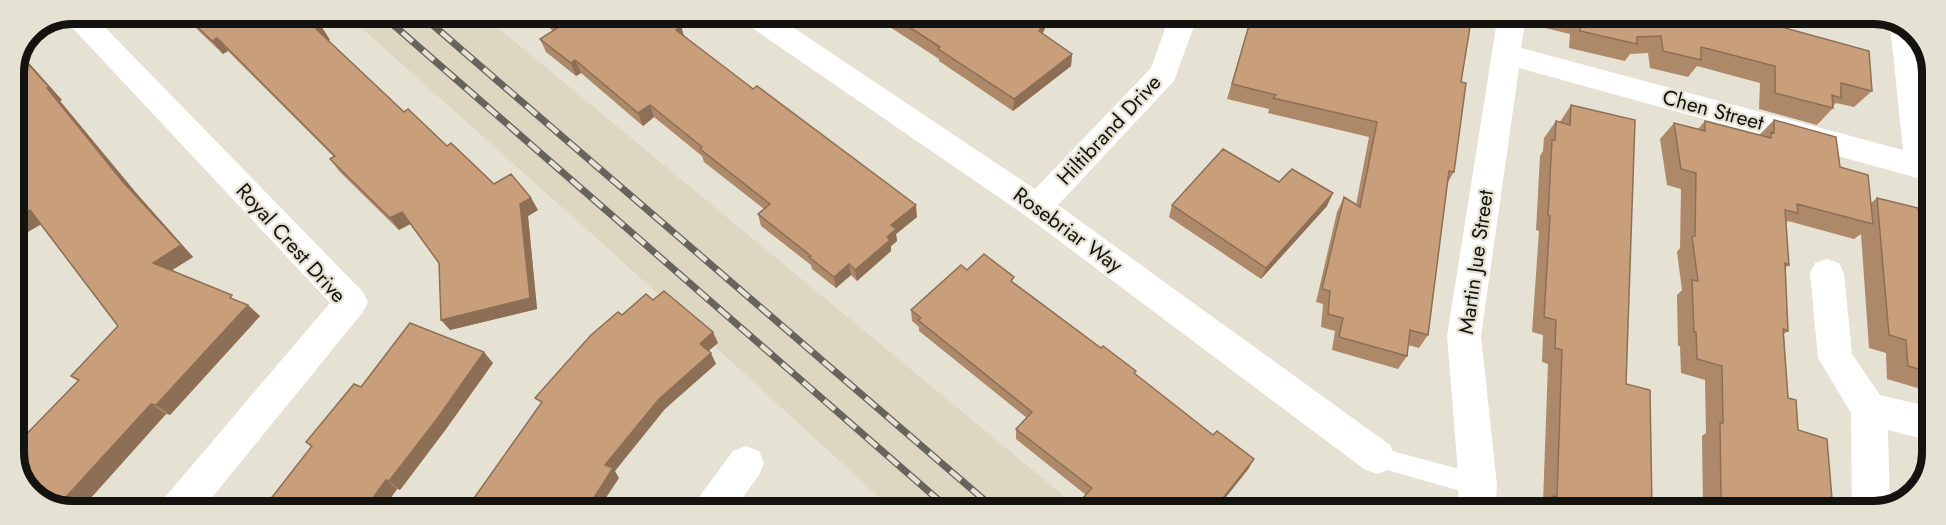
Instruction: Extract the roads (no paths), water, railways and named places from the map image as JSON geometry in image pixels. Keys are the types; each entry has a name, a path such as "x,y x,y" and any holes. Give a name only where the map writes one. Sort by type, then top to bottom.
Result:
{"street":[{"name":"Royal Crest Drive","path":"86,24 351,302 185,501"},
{"name":"Rosebriar Way","path":"767,24 1037,207 1377,457"},
{"name":"Hiltibrand Drive","path":"1037,207 1164,73 1181,24"},
{"name":"Martin Jue Street","path":"1477,498 1464,336 1511,24"},
{"name":"Chen Street","path":"1906,36 1922,142"},
{"name":"Chen Street","path":"1506,54 1922,167"},
{"path":"1827,273 1835,358 1869,409 1871,501"},
{"path":"1869,409 1922,422"},
{"path":"719,501 746,463"}],"lane":[{"path":"1377,457 1477,498"}],"railway":[{"path":"392,24 940,501"},
{"path":"432,24 985,501"}]}
